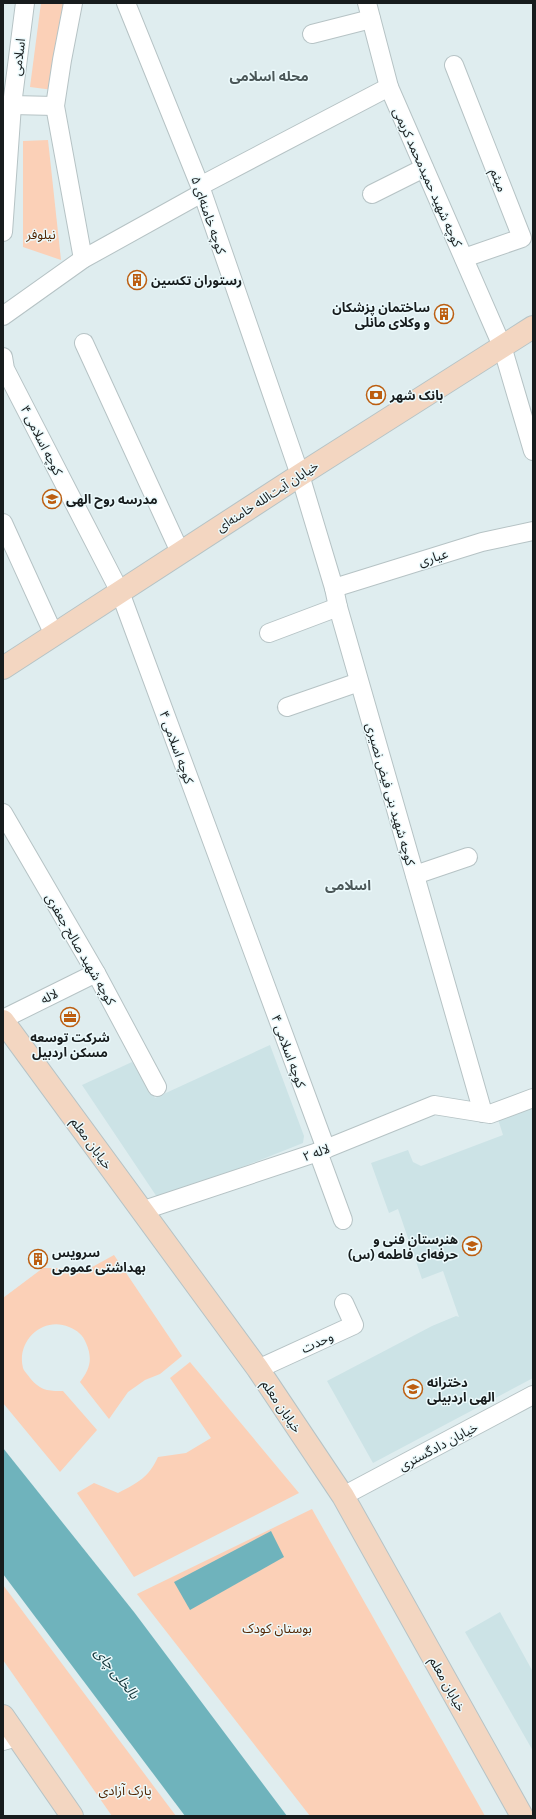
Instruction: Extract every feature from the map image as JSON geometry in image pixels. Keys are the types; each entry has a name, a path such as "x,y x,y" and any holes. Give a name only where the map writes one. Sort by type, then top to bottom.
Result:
{"main road":[{"name":"خیابان آیت‌الله خامنه‌ای","path":"3,668 180,552 533,326"},
{"name":"خیابان معلم","path":"3,1020 141,1211 258,1369 343,1496 522,1816"},
{"path":"3,1716 10,1739 72,1816"}],"street":[{"name":"اسلامی","path":"3,232 12,105 25,3"},
{"path":"73,3 55,106 83,260"},
{"name":"کوچه خامنه‌ای ۵","path":"126,3 201,190 300,475"},
{"path":"312,34 369,11"},
{"name":"کوچه شهید حمیدمحمد کریمی","path":"369,11 389,87 502,346 533,451"},
{"name":"میثم","path":"454,65 522,238 464,258"},
{"path":"3,316 83,260 201,190 389,87"},
{"path":"12,105 55,106"},
{"path":"372,194 424,168"},
{"path":"84,343 180,552"},
{"name":"کوچه اسلامی ۴","path":"3,357 5,369 120,592 322,1150 343,1220"},
{"name":"کوچه شهید بنی فیض نصیری","path":"300,475 334,588 359,682 415,876 486,1114"},
{"path":"3,523 54,635"},
{"name":"عیاری","path":"334,588 482,542 533,531"},
{"path":"269,632 338,607"},
{"path":"288,707 359,682"},
{"name":"کوچه شهید صالح جعفری","path":"3,813 96,973 157,1087"},
{"path":"415,876 468,857"},
{"name":"لاله","path":"3,1020 96,973"},
{"path":"486,1114 533,1098"},
{"name":"لاله ۲","path":"141,1211 322,1150 434,1105 486,1114"},
{"name":"وحدت","path":"258,1369 354,1325 344,1302"},
{"name":"خیابان دادگستری","path":"343,1496 533,1395"},
{"path":"522,1816 533,1810"}],"shaded area":[{"path":"270,1045 304,1136 303,1143 159,1200 82,1085 132,1062 155,1098"},
{"path":"533,1101 533,1378 373,1463 327,1381 432,1326 456,1316 459,1317 443,1271 422,1279 398,1209 389,1213 371,1163 408,1150 413,1162 421,1166 503,1135 496,1113"},
{"path":"500,1612 533,1672 533,1751 465,1632"}],"green space":[{"path":"41,3 64,3 53,90 30,87"},
{"name":"نیلوفر","path":"48,140 61,260 23,247 23,141"},
{"path":"114,1255 182,1356 160,1374 145,1380 128,1392 109,1419 80,1382 86,1373 90,1359 85,1340 81,1335 72,1328 59,1324 41,1328 34,1333 28,1340 24,1349 22,1358 24,1370 38,1386 49,1390 63,1391 97,1430 60,1472 3,1403 3,1298 43,1268 70,1268 85,1271"},
{"path":"190,1362 299,1493 134,1577 77,1493 94,1483 118,1493 142,1479 158,1457 186,1453 211,1438 170,1378"},
{"name":"بوستان کودک","path":"312,1509 485,1816 310,1816 137,1594"},
{"name":"پارک آزادی","path":"3,1585 176,1816 112,1816 3,1660"}],"water":[{"name":"بالخلی چای","path":"3,1448 134,1612 287,1816 185,1816 3,1574"},
{"path":"271,1531 284,1557 190,1610 174,1582"}],"place":[{"name":"رستوران تکسین","path":"137,280"},
{"name":"ساختمان پزشکان و وکلای مانلی","path":"444,314"},
{"name":"بانک شهر","path":"376,395"},
{"name":"مدرسه روح الهی","path":"52,499"},
{"name":"شرکت توسعه مسکن اردبیل","path":"70,1017"},
{"name":"هنرستان فنی و حرفه‌ای فاطمه (س)","path":"472,1246"},
{"name":"سرویس بهداشتی عمومی","path":"38,1259"},
{"name":"دخترانه الهی اردبیلی","path":"413,1389"}],"district":[{"name":"محله اسلامی","path":"269,76"},
{"name":"اسلامی","path":"348,885"}]}
